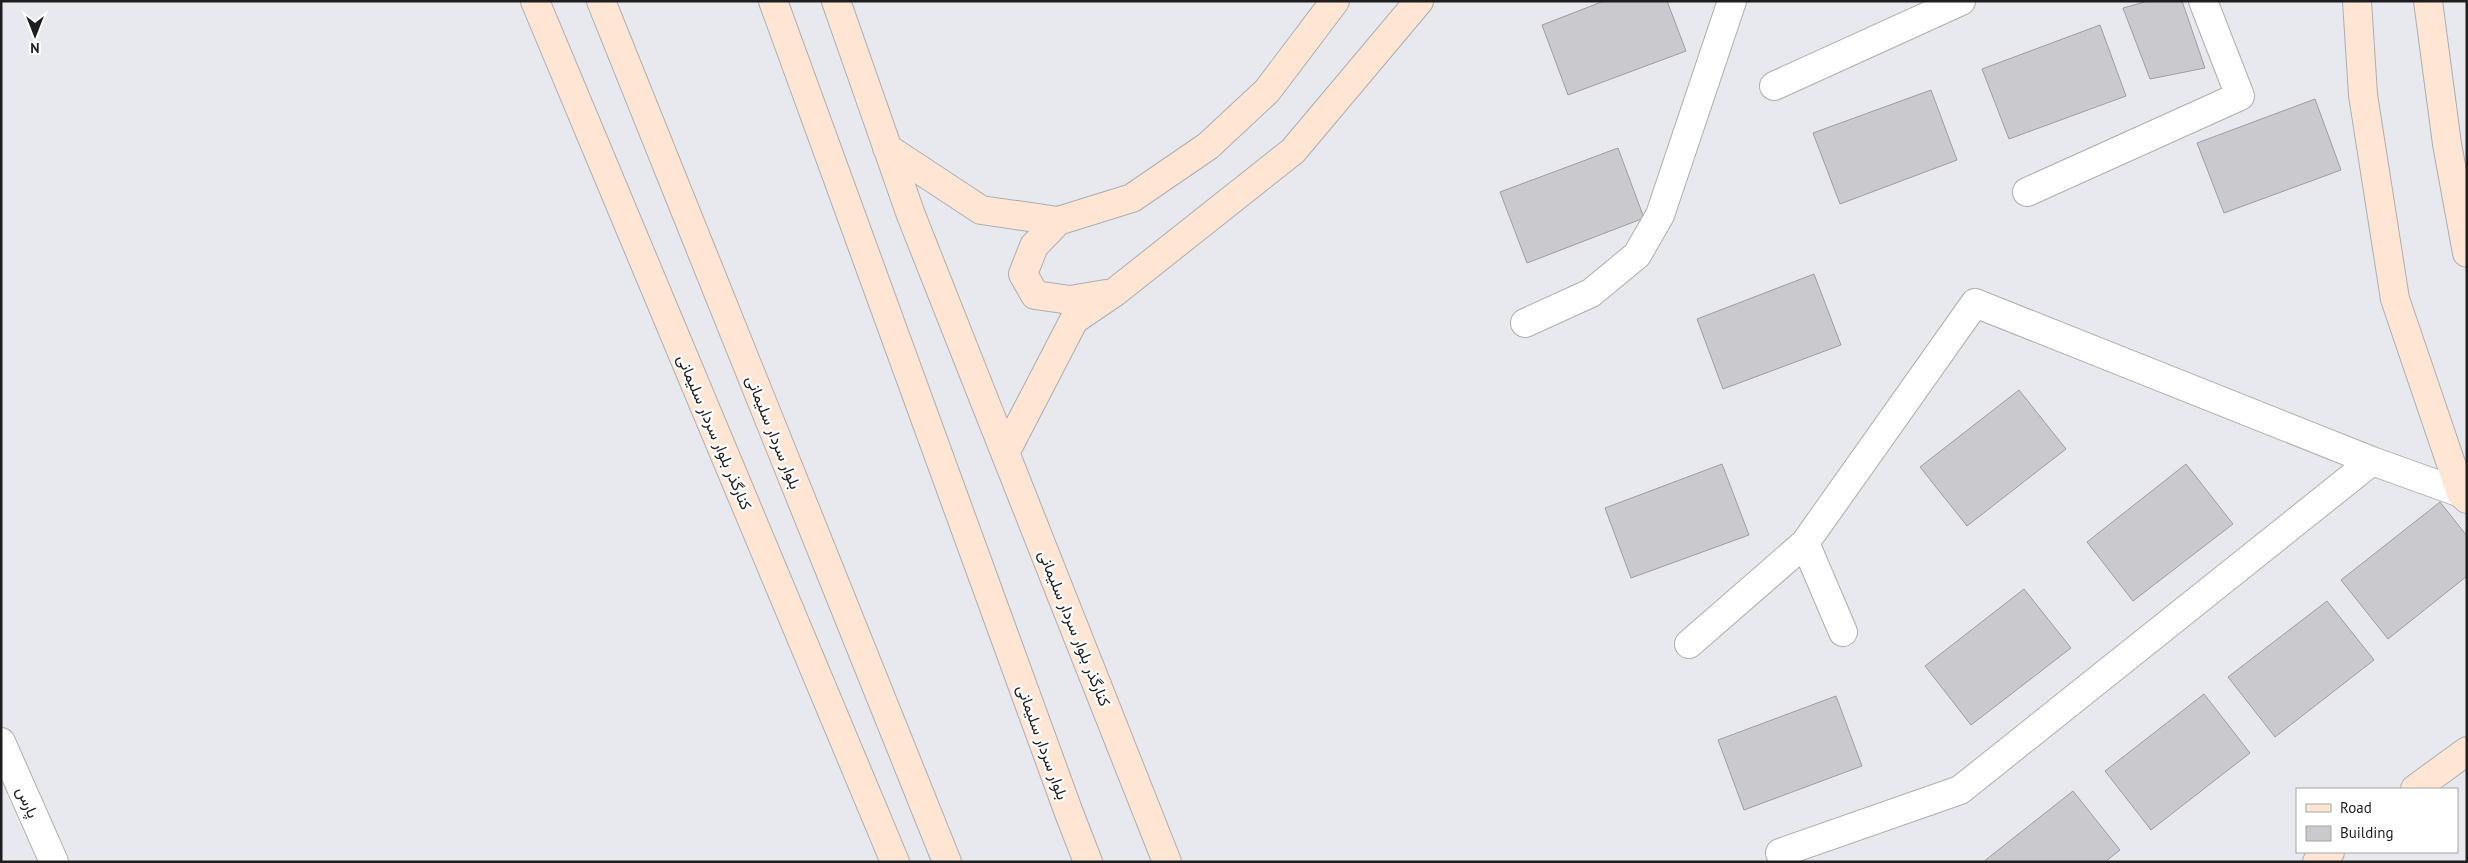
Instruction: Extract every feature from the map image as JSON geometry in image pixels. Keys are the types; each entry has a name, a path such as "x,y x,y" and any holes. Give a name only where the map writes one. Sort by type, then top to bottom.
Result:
{"street":[{"name":"کنارگذر بلوار سردار سلیمانی","path":"535,1 895,862"},
{"name":"بلوار سردار سلیمانی","path":"601,1 946,862"},
{"name":"بلوار سردار سلیمانی","path":"773,1 1068,814 1088,862"},
{"name":"کنارگذر بلوار سردار سلیمانی","path":"836,1 911,215 1167,862"},
{"path":"887,148 981,210 1058,221 1132,198 1208,146 1267,92 1335,1"},
{"path":"1005,453 1074,320 1115,292 1293,151 1418,1"},
{"path":"1525,323 1591,293 1637,255 1660,215 1732,1"},
{"path":"1774,86 1914,9 1961,1"},
{"path":"2027,192 2240,96 2203,1"},
{"path":"2357,1 2363,94 2395,299 2465,494"},
{"path":"2428,1 2446,144 2467,253"},
{"path":"1058,221 1034,246 1023,274 1035,295 1070,300 1115,292"},
{"path":"1689,644 1805,543 1976,303 2372,461 2465,494"},
{"path":"1780,854 1960,790 2372,461"},
{"path":"1805,543 1843,632"},
{"name":"پارس","path":"1,742 54,862"},
{"path":"2416,788 2467,751"},
{"path":"2317,862 2329,853"}],"building":[{"path":"1604,1 1667,1 1686,51 1568,95 1542,25"},
{"path":"2148,1 2182,1 2205,68 2150,79 2123,8"},
{"path":"2100,25 2126,96 2009,139 1982,69"},
{"path":"1931,90 1957,160 1840,204 1813,133"},
{"path":"2315,99 2341,170 2224,213 2197,143"},
{"path":"1618,148 1644,218 1527,263 1500,192"},
{"path":"1814,274 1841,345 1723,389 1697,319"},
{"path":"2019,390 2066,449 1967,526 1920,467"},
{"path":"1722,464 1749,535 1631,578 1605,508"},
{"path":"2186,464 2233,524 2133,601 2087,542"},
{"path":"2440,502 2467,536 2467,576 2388,639 2341,580"},
{"path":"2024,589 2071,648 1971,725 1925,666"},
{"path":"2327,601 2374,660 2275,737 2228,677"},
{"path":"2204,694 2250,753 2151,830 2105,771"},
{"path":"1836,696 1862,766 1744,810 1718,740"},
{"path":"2073,791 2120,850 2105,862 1983,862"}]}
